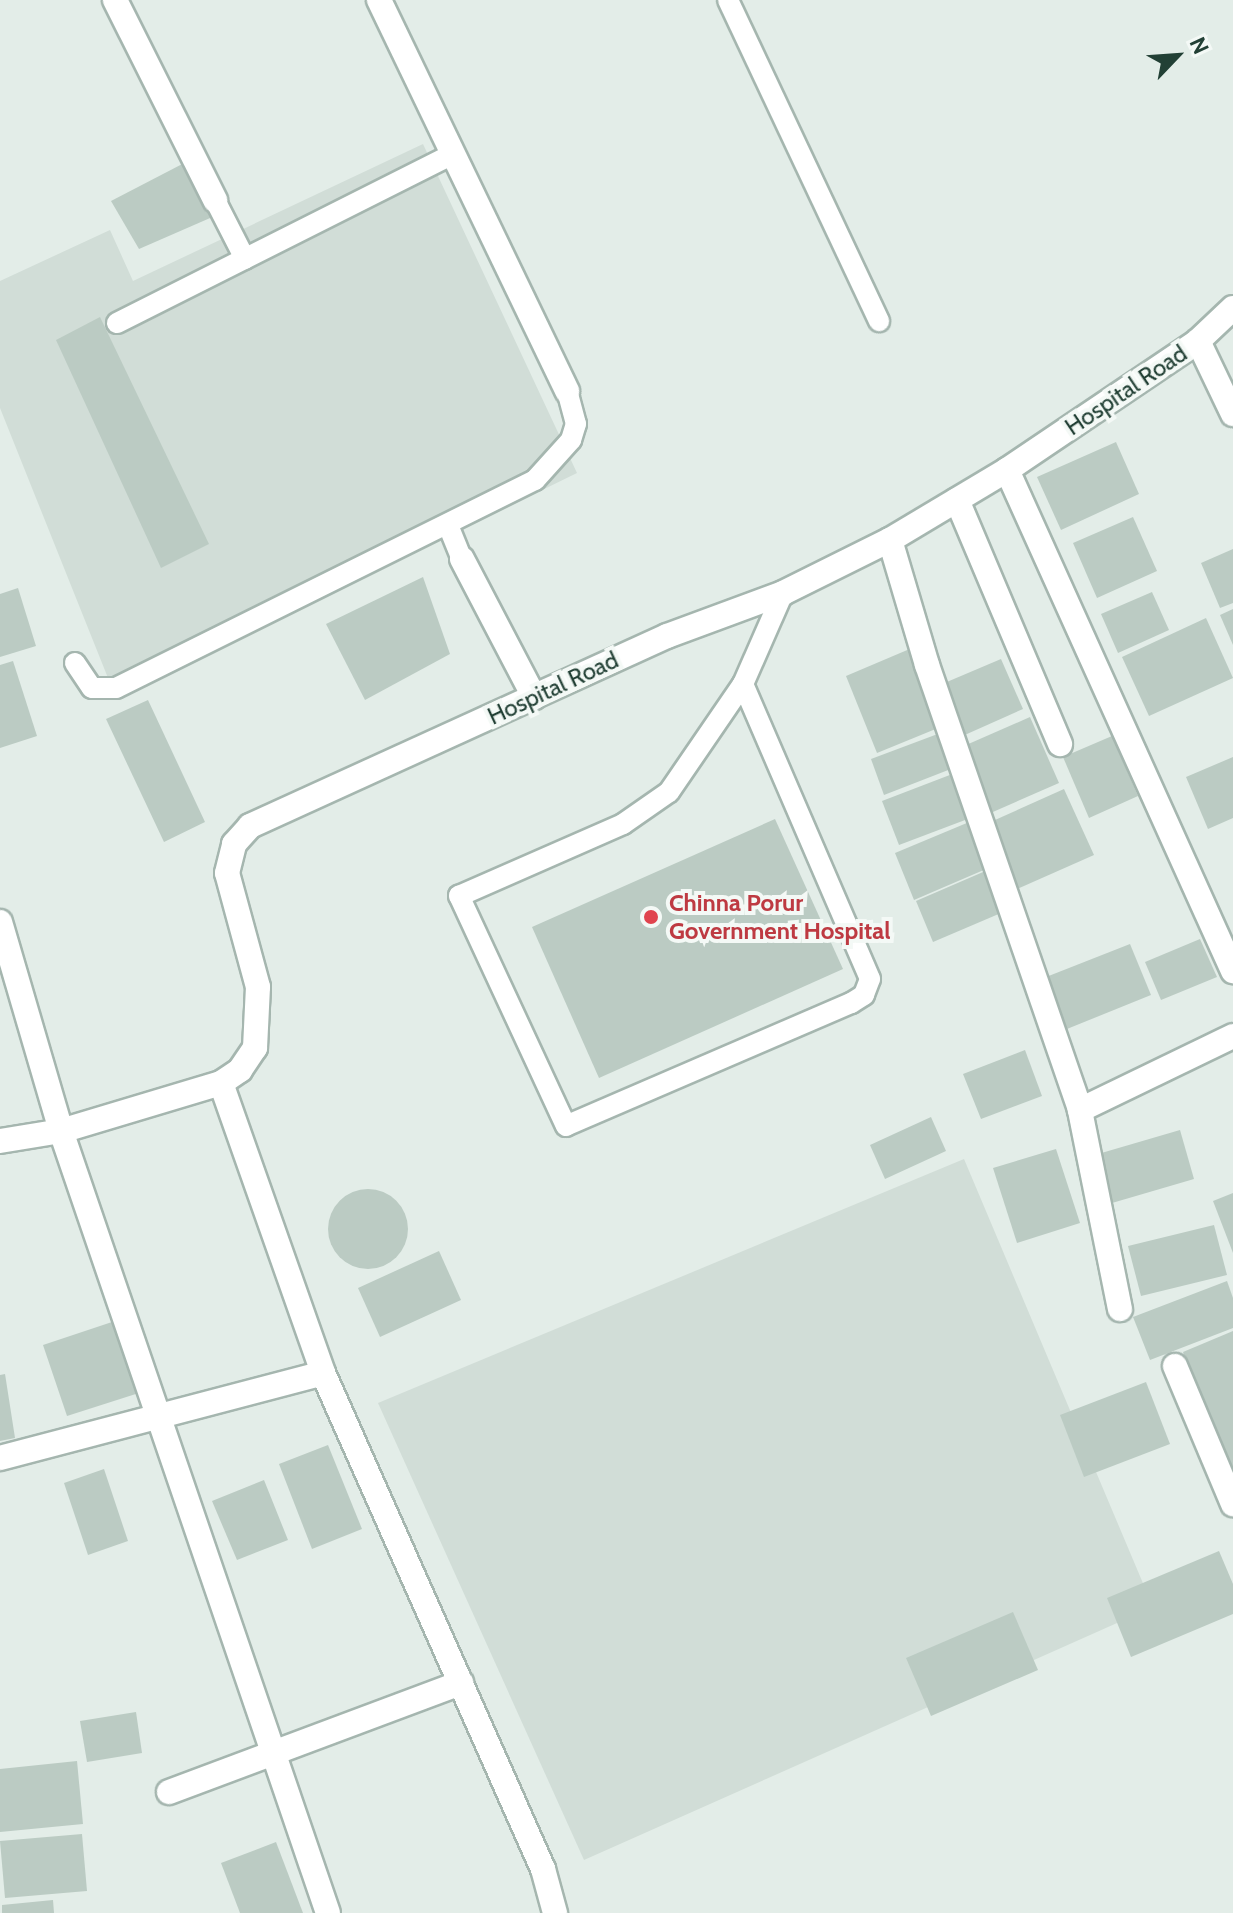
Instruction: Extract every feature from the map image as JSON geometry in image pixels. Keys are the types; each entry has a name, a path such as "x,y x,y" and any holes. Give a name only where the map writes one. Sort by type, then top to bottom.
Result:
{"street":[{"path":"115,0 215,200"},
{"path":"379,0 567,391"},
{"name":"Hospital Road","path":"0,1141 61,1131 221,1083 240,1070 255,1048 258,987 227,873 234,844 250,826 667,636 783,593 890,540 1007,470 1198,341 1233,308"},
{"path":"1198,341 1233,414"},
{"path":"1007,470 1233,971"},
{"path":"957,500 1060,744"},
{"path":"890,540 931,678 1080,1110 1120,1309"},
{"path":"462,559 534,697"},
{"path":"0,922 61,1131 328,1913"},
{"path":"1080,1110 1233,1036"},
{"path":"221,1083 323,1373 543,1869 555,1913"},
{"path":"1175,1366 1232,1500"},
{"path":"0,1458 157,1413 323,1373"},
{"path":"169,1792 461,1683"}],"lane":[{"path":"728,0 879,321"},
{"path":"117,323 453,154"},
{"path":"215,200 245,259"},
{"path":"75,663 92,688 116,688 535,480 560,455 576,424 567,391"},
{"path":"448,525 462,559"},
{"path":"743,684 864,957 870,979 867,987 851,1003 566,1126 459,896 646,811 669,792 743,684 783,593"}],"shaded area":[{"path":"423,144 577,473 116,698 0,408 0,281 110,230 133,281"},
{"path":"964,1159 1153,1607 584,1860 378,1403"}],"building":[{"path":"190,160 217,215 139,249 111,201"},
{"path":"100,317 209,544 161,568 56,340"},
{"path":"1116,442 1139,494 1061,530 1037,477"},
{"path":"1133,517 1157,571 1097,598 1073,543"},
{"path":"1233,549 1233,603 1220,608 1201,563"},
{"path":"423,577 450,654 365,700 326,624"},
{"path":"18,588 36,646 0,657 0,594"},
{"path":"1152,592 1169,630 1118,653 1101,614"},
{"path":"1233,609 1233,645 1220,615"},
{"path":"1206,618 1233,678 1149,716 1122,657"},
{"path":"912,648 943,726 877,753 846,676"},
{"path":"1001,659 1023,709 958,738 935,687"},
{"path":"13,661 37,736 0,748 0,665"},
{"path":"148,700 205,822 164,842 106,719"},
{"path":"1030,717 1059,783 986,815 957,749"},
{"path":"943,732 956,767 884,795 871,759"},
{"path":"1112,736 1138,796 1089,818 1063,757"},
{"path":"1233,757 1233,818 1208,829 1186,777"},
{"path":"955,773 973,817 899,845 882,801"},
{"path":"1064,789 1094,855 1015,890 986,824"},
{"path":"775,819 843,969 599,1078 532,927"},
{"path":"974,820 993,866 914,900 895,853"},
{"path":"990,869 1008,910 933,942 916,901"},
{"path":"1200,939 1217,977 1161,1000 1145,962"},
{"path":"1130,944 1151,995 1062,1031 1041,979"},
{"path":"1025,1050 1042,1096 981,1119 963,1074"},
{"path":"931,1117 946,1151 885,1179 870,1145"},
{"path":"1180,1130 1194,1179 1112,1203 1098,1154"},
{"path":"1056,1149 1080,1223 1017,1243 993,1168"},
{"path":"368,1189 383,1192 396,1201 405,1214 408,1229 405,1244 396,1257 383,1266 368,1269 353,1266 340,1257 331,1244 328,1229 331,1214 340,1201 353,1192"},
{"path":"1233,1193 1233,1253 1213,1201"},
{"path":"1214,1225 1227,1275 1141,1296 1128,1246"},
{"path":"439,1251 461,1300 380,1337 358,1288"},
{"path":"1227,1281 1233,1298 1233,1328 1150,1360 1133,1317"},
{"path":"118,1320 142,1392 67,1416 43,1345"},
{"path":"1233,1331 1233,1472 1183,1352"},
{"path":"5,1374 15,1438 0,1441 0,1375"},
{"path":"1146,1382 1170,1444 1084,1477 1060,1415"},
{"path":"328,1445 362,1529 312,1549 279,1464"},
{"path":"104,1469 128,1541 88,1555 64,1483"},
{"path":"264,1480 288,1540 237,1560 212,1501"},
{"path":"1219,1551 1233,1584 1233,1614 1131,1657 1107,1598"},
{"path":"1013,1612 1038,1670 931,1716 906,1658"},
{"path":"136,1712 142,1753 87,1762 80,1721"},
{"path":"77,1761 83,1824 0,1832 0,1769"},
{"path":"82,1834 87,1891 5,1898 0,1841"},
{"path":"276,1842 303,1913 240,1913 221,1863"},
{"path":"53,1900 54,1913 2,1913 2,1905"}],"place":[{"name":"Chinna Porur Government Hospital","path":"651,917"}]}
